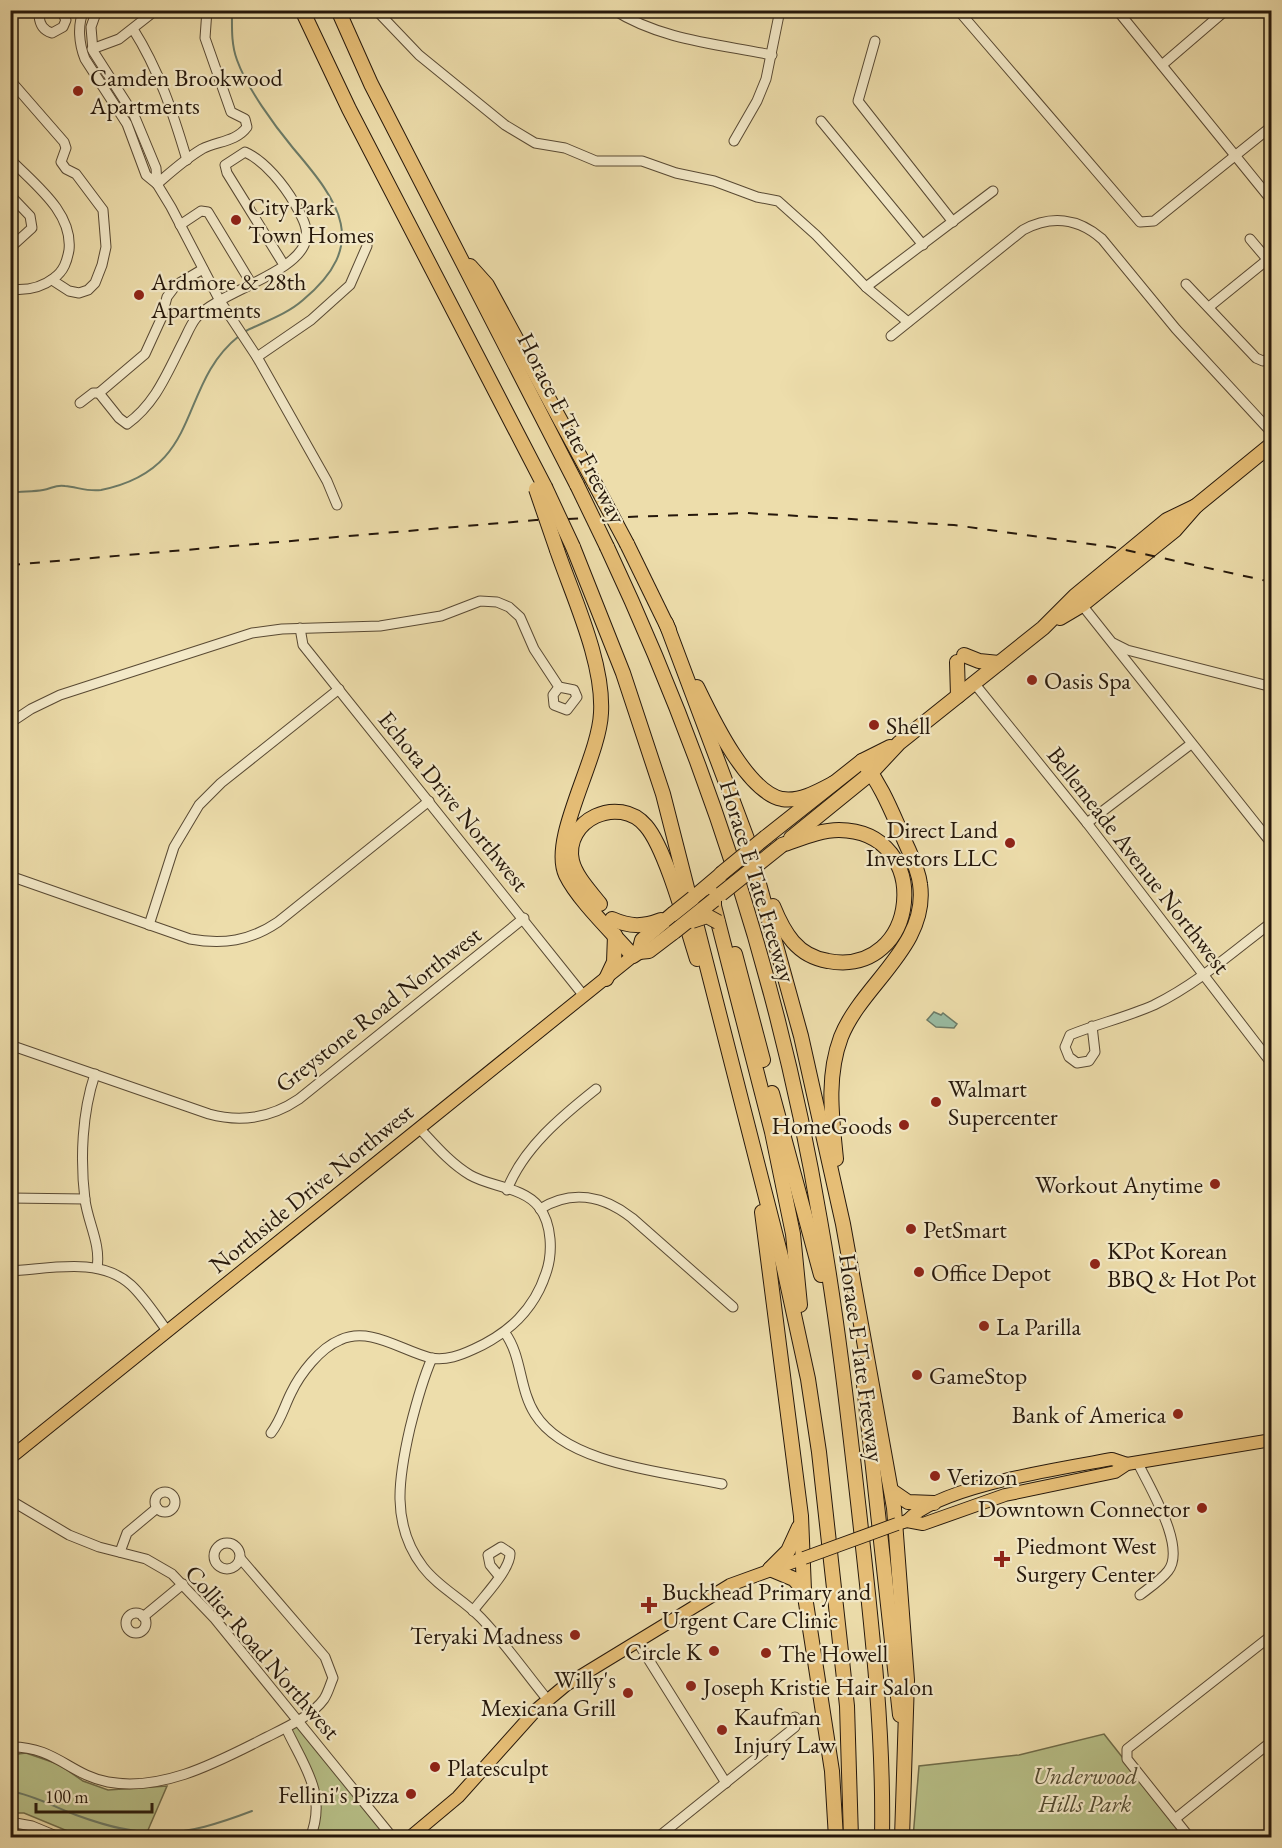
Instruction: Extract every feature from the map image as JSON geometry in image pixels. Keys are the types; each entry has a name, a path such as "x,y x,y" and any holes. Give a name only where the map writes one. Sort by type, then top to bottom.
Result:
{"highway":[{"path":"302,10 349,109 523,445 541,488 573,547 623,673 663,794 753,1142 808,1379"},
{"name":"Horace E Tate Freeway","path":"338,10 371,84 607,547 679,714 740,889 796,1098 820,1220 840,1350 851,1431 881,1731 882,1838"},
{"path":"455,250 487,285 627,544 725,739 764,791 781,799 790,799 834,783"},
{"name":"Northside Drive Northwest","path":"1043,628 1082,605 1175,530 1196,506 1272,444"},
{"path":"541,488 557,550 588,641 599,682 602,711 596,747 564,834 561,855 563,866 573,886 615,935 636,954"},
{"name":"Northside Drive Northwest","path":"636,954 649,951 719,900 872,772 899,743 1043,628 1075,596 1167,520 1196,506"},
{"path":"666,624 748,844 782,928 795,945 803,951 831,962 852,961 873,953 893,935 902,916 906,892 898,864 878,842 866,835 838,830 782,845"},
{"path":"958,696 960,658 999,663"},
{"name":"Northside Drive Northwest","path":"636,954 642,940 665,919 766,837 862,761 899,743"},
{"path":"843,1224 831,1097 834,1061 842,1035 853,1013 912,934 921,899 916,866 879,783 862,761"},
{"path":"636,954 581,880 571,854 575,836 585,823 598,814 612,811 627,813 646,826 659,851 734,1071"},
{"path":"748,844 801,1036 843,1224 892,1491 902,1523 907,1680 902,1838"},
{"path":"721,874 718,922 840,1350"},
{"path":"693,898 719,900"},
{"path":"719,900 778,1136 793,1234 844,1674 850,1751 850,1838"},
{"path":"670,935 705,916 713,917 718,922"},
{"path":"612,919 631,926 644,926 665,919"},
{"path":"606,979 614,962 615,935"},
{"path":"753,1142 801,1516 804,1590 831,1760 836,1838"},
{"path":"849,1258 904,1765"},
{"path":"892,1491 908,1502 934,1503"},
{"path":"801,1516 793,1543 770,1569 794,1579 804,1590"}],"main road":[{"name":"Northside Drive Northwest","path":"10,1458 636,954"},
{"path":"902,1523 923,1524 1005,1495 1115,1472 1133,1464 1272,1440"},
{"path":"409,1838 458,1797 547,1699 730,1585 902,1523 918,1510 934,1503 999,1481 1112,1460 1133,1464"}],"street":[{"path":"44,10 39,16 40,24 46,31 52,33 63,27 66,20 61,10"},
{"path":"84,10 80,26 80,47 126,124 146,175 157,184 233,324 257,357 327,481 337,505"},
{"path":"97,10 90,27 92,49 134,115 156,168 157,184"},
{"path":"92,49 119,39 156,10"},
{"path":"157,184 204,148 241,135 247,127 245,119 231,112 205,38 207,10"},
{"path":"376,10 418,55 522,137 535,143 565,148 596,161 642,161 676,173 714,181 758,197 778,201 816,235 866,287 908,322"},
{"path":"614,10 633,22 666,34 772,55"},
{"path":"734,141 757,101 772,55 780,10"},
{"path":"958,10 1136,220 1145,223 1154,221 1272,126"},
{"path":"1117,10 1272,201"},
{"path":"1162,64 1226,10"},
{"path":"133,29 152,59 173,112 187,160"},
{"path":"875,41 858,101 953,222"},
{"path":"10,80 64,142 66,148 61,162 66,169 76,174 104,216 106,247 95,283 88,290 79,293 69,291 52,280"},
{"path":"821,122 923,245"},
{"path":"99,393 119,418 127,424 140,414 154,398 195,318 220,301 284,265 300,251 306,239 306,228 292,199 259,158 245,152 225,165 227,173 284,265"},
{"path":"10,159 59,212 67,226 68,258 64,267 52,280 36,288 10,289"},
{"path":"866,287 993,191"},
{"path":"10,195 30,216 32,228 10,248"},
{"path":"180,225 201,211 208,212 251,283"},
{"path":"891,336 1023,230 1047,220 1073,222 1089,229 1102,239 1176,329 1272,434"},
{"path":"1209,307 1270,260 1250,239"},
{"path":"257,357 311,320 350,285 367,246"},
{"path":"80,403 93,393 99,393 145,354 161,319 167,297 176,285 203,269"},
{"path":"1186,285 1256,358 1263,361 1272,357"},
{"path":"10,723 31,709 60,695 237,636 267,630 380,626 441,616 480,602 496,602 509,608 520,617 534,650 559,687"},
{"path":"1082,605 1272,844"},
{"name":"Echota Drive Northwest","path":"300,628 303,645 524,918 584,996"},
{"path":"1111,642 1127,650 1272,687"},
{"name":"Bellemeade Avenue Northwest","path":"974,683 1088,823 1272,1064"},
{"path":"149,925 174,847 199,805 221,783 339,689"},
{"path":"1088,823 1191,744"},
{"path":"10,876 190,939 234,942 258,934 278,922 429,801"},
{"name":"Greystone Road Northwest","path":"10,1045 220,1117 246,1119 273,1113 299,1099 524,918"},
{"path":"1092,1026 1153,1005 1204,975 1272,922"},
{"path":"95,1074 84,1123 85,1198 99,1252 97,1268"},
{"path":"507,1190 515,1173 547,1133 596,1089"},
{"path":"271,1433 283,1416 298,1381 323,1351 339,1340 355,1336 369,1336 432,1358 459,1356 505,1333 530,1308 547,1272 550,1238 540,1209 527,1197 480,1180 460,1168 420,1129"},
{"path":"540,1209 557,1199 574,1196 594,1198 614,1206 632,1218 733,1307"},
{"path":"10,1198 85,1198"},
{"path":"10,1271 97,1268 114,1274 129,1283 168,1332"},
{"path":"505,1333 513,1347 527,1400 550,1433 562,1442 593,1457 722,1484"},
{"path":"432,1358 419,1391 399,1488 400,1512 408,1540 422,1566 440,1586 473,1611 547,1699"},
{"path":"1133,1464 1170,1532 1175,1550 1170,1570 1140,1595"},
{"name":"Collier Road Northwest","path":"10,1500 69,1536 160,1565 183,1584 298,1719 393,1838"},
{"path":"120,1552 127,1533 157,1508"},
{"path":"10,1747 43,1751 104,1781 132,1783 185,1774 222,1760 286,1728 324,1700 333,1678 325,1657 240,1558"},
{"path":"473,1611 499,1576"},
{"path":"143,1617 183,1584"},
{"path":"1190,1838 1125,1754 1127,1749 1272,1635"},
{"path":"637,1641 726,1783"},
{"path":"657,1838 795,1727 795,1717"},
{"path":"286,1728 303,1757 315,1788 317,1816 310,1838"},
{"path":"1175,1819 1272,1741"},
{"path":"10,1822 32,1826 61,1838"}],"green space":[{"path":"298,1719 393,1837 310,1837 317,1801 290,1738 292,1724"},
{"name":"Underwood Hills Park","path":"1104,1734 1186,1838 913,1838 919,1766 1019,1755"},
{"path":"26,1753 58,1764 83,1781 108,1790 167,1786 145,1837 82,1837 24,1813 11,1813 10,1755"}],"shaded area":[{"path":"934,1012 941,1015 943,1013 957,1024 954,1028 936,1027 927,1020"}],"waterway":[{"path":"232,10 232,35 241,71 270,117 324,187 341,224 342,242 336,260 324,280 303,300 282,314 244,332"},
{"path":"10,493 39,491 59,486 101,490 134,479 158,464 174,445 205,378 219,356 239,336"},
{"path":"10,1791 36,1798 101,1823 144,1832 164,1833 205,1827 252,1811"}],"railway":[{"path":"10,565 536,520 747,513 954,525 1112,547 1272,582"}],"place":[{"name":"Camden Brookwood Apartments","path":"78,91"},
{"name":"City Park Town Homes","path":"236,220"},
{"name":"Ardmore & 28th Apartments","path":"139,295"},
{"name":"Oasis Spa","path":"1032,680"},
{"name":"Shell","path":"874,725"},
{"name":"Direct Land Investors LLC","path":"1010,843"},
{"name":"Walmart Supercenter","path":"936,1102"},
{"name":"HomeGoods","path":"904,1125"},
{"name":"Workout Anytime","path":"1215,1184"},
{"name":"PetSmart","path":"911,1229"},
{"name":"KPot Korean BBQ & Hot Pot","path":"1095,1264"},
{"name":"Office Depot","path":"919,1272"},
{"name":"La Parilla","path":"984,1326"},
{"name":"GameStop","path":"917,1375"},
{"name":"Bank of America","path":"1178,1414"},
{"name":"Verizon","path":"935,1476"},
{"name":"Downtown Connector","path":"1202,1508"},
{"name":"Piedmont West Surgery Center","path":"1002,1559"},
{"name":"Buckhead Primary and Urgent Care Clinic","path":"649,1605"},
{"name":"Teryaki Madness","path":"575,1635"},
{"name":"Circle K","path":"714,1651"},
{"name":"The Howell","path":"766,1653"},
{"name":"Joseph Kristie Hair Salon","path":"691,1686"},
{"name":"Willy's Mexicana Grill","path":"628,1693"},
{"name":"Kaufman Injury Law","path":"722,1730"},
{"name":"Platesculpt","path":"435,1767"},
{"name":"Fellini's Pizza","path":"411,1794"}]}
